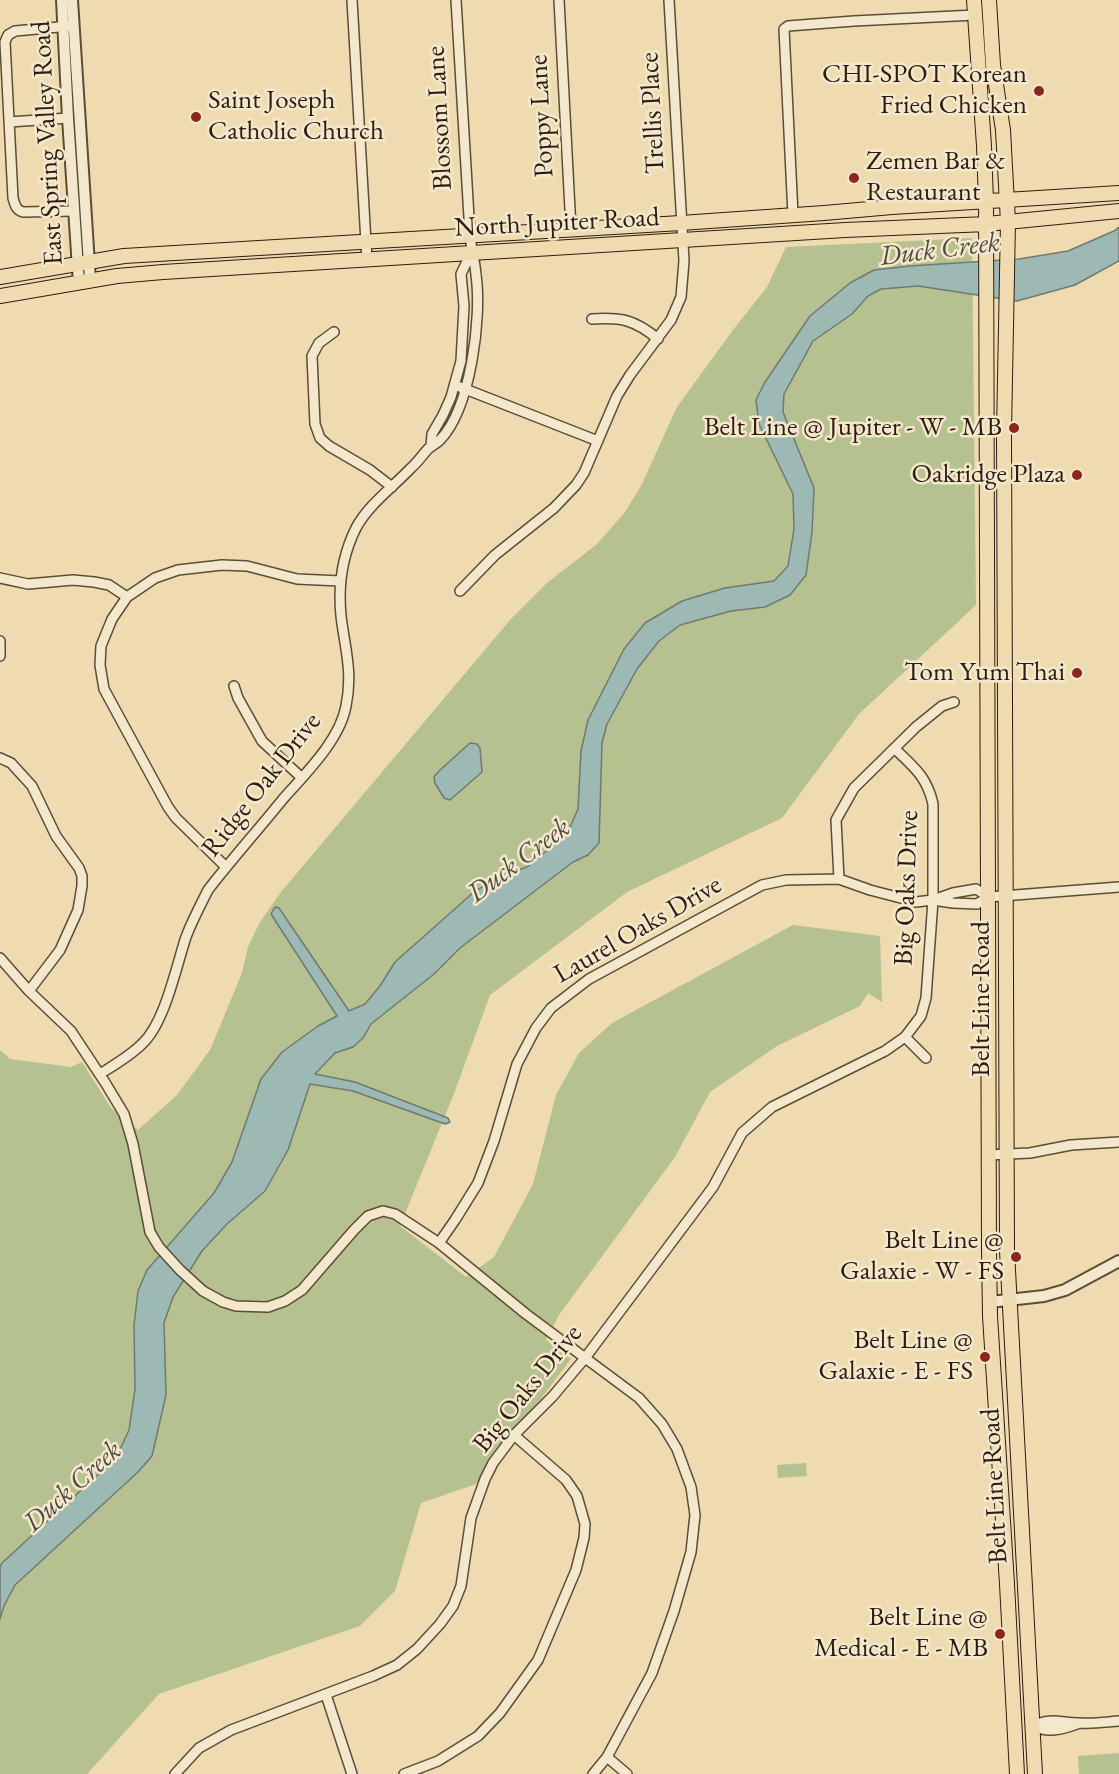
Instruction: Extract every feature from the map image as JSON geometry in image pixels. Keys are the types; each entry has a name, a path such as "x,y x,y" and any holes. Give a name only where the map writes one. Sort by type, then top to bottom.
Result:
{"main road":[{"name":"Belt Line Road","path":"974,0 987,224 990,1302 1017,1774"},
{"name":"Belt Line Road","path":"989,0 993,65 1003,130 1008,200 1004,430 1007,1218 1009,1300 1035,1774"},
{"name":"North Jupiter Road","path":"0,277 118,257 681,223 1119,193"},
{"name":"North Jupiter Road","path":"0,296 117,276 825,231 987,224 1119,211"},
{"path":"824,213 825,231"},
{"path":"290,246 291,264"},
{"path":"195,252 196,270"},
{"path":"987,609 1005,609"},
{"path":"988,794 1006,794"},
{"path":"1006,1573 1024,1571"},
{"path":"1014,1719 1032,1726"}],"street":[{"name":"East Spring Valley Road","path":"62,0 69,26 85,282"},
{"name":"East Spring Valley Road","path":"72,0 69,26 68,118 74,211 83,263"},
{"path":"352,0 367,260"},
{"name":"Blossom Lane","path":"456,0 471,253"},
{"name":"Poppy Lane","path":"559,0 571,229"},
{"name":"Trellis Place","path":"460,591 495,555 567,494 584,473 617,396 671,320 681,297 684,261 669,0"},
{"path":"793,215 783,29 788,26 855,21 975,15"},
{"path":"69,26 15,31 8,35 5,42 13,198 18,210 23,212 74,211"},
{"path":"9,122 68,118"},
{"name":"Ridge Oak Drive","path":"431,446 432,434 443,415 455,385 461,361 463,331 461,274 471,253"},
{"name":"Ridge Oak Drive","path":"100,1074 143,1044 153,1030 162,1011 197,910 208,890 336,734 346,710 350,686 349,661 341,616 340,581 343,561 356,527 372,506 431,446 440,440 453,420 466,389 476,338 476,274 471,253"},
{"path":"592,320 608,318 630,320 648,330 658,339"},
{"path":"334,332 319,343 312,356 315,424 320,438 392,487"},
{"path":"455,385 598,441"},
{"path":"226,867 176,818 168,807 104,689 100,665 101,646 112,619 127,597 154,578 178,570 222,565 247,566 297,579 340,581"},
{"path":"1,581 28,584 73,580 94,582 109,585 127,597"},
{"path":"0,641 0,657"},
{"path":"234,686 238,698 262,741 302,778"},
{"path":"838,879 836,820 854,788 915,727 942,706 954,702"},
{"name":"Big Oaks Drive","path":"175,1774 199,1748 231,1730 326,1695 397,1665 417,1649 453,1606 461,1586 471,1518 493,1463 514,1435 553,1396 585,1358 713,1187 742,1133 772,1107 885,1052 905,1037 921,1016 926,998 933,900 933,804 930,789 921,774 895,749"},
{"path":"0,758 11,763 32,786 56,836 79,868 82,876 78,910 60,950 28,991"},
{"name":"Laurel Oaks Drive","path":"438,1244 478,1183 494,1141 517,1064 536,1028 551,1008 589,979 762,885 786,880 838,879 916,902 933,900 976,904 989,897 1119,887"},
{"path":"0,957 28,991 71,1031 100,1074 124,1114 133,1144 150,1232 159,1247 195,1284 213,1297 243,1307 268,1307 285,1301 302,1290 368,1216 383,1210 395,1214 438,1244 526,1314 639,1398 662,1424 677,1449 691,1487 695,1515 691,1552 674,1611 652,1673 608,1757 593,1774"},
{"path":"905,1037 926,1058"},
{"path":"988,1155 1043,1152 1071,1145 1119,1142"},
{"path":"990,1302 1044,1296 1065,1290 1119,1261"},
{"path":"404,1774 438,1761 478,1736 500,1713 538,1660 576,1570 585,1538 585,1524 577,1496 566,1480 514,1435"},
{"path":"326,1695 352,1774"},
{"path":"1032,1726 1043,1731 1062,1730 1079,1724 1119,1721"},
{"path":"608,1757 627,1774"}],"green space":[{"path":"972,238 976,605 859,714 782,818 627,892 490,995 455,1091 400,1226 466,1277 494,1257 533,1184 556,1095 579,1053 612,1023 793,925 880,936 882,1002 868,993 860,1006 777,1046 710,1092 675,1157 559,1315 546,1340 571,1359 476,1484 421,1503 395,1591 360,1626 159,1694 87,1774 0,1774 0,1050 10,1059 71,1067 82,1062 111,1108 138,1130 177,1095 210,1050 242,973 248,947 260,922 281,892 510,620 547,583 597,544 625,512 641,486 677,407 767,287 786,247"},
{"path":"806,1463 807,1476 778,1478 777,1465"},
{"path":"1119,1753 1119,1774 1079,1774 1078,1756"}],"water":[{"path":"1119,227 1119,261 1075,285 1017,301 918,286 881,289 868,296 852,314 813,341 784,394 783,412 814,488 812,532 806,575 790,595 765,607 731,611 680,625 659,641 637,669 607,724 602,743 599,843 588,855 573,862 460,948 434,974 371,1024 363,1038 353,1047 335,1053 315,1074 355,1082 448,1118 450,1122 445,1124 353,1091 310,1084 288,1150 265,1191 227,1224 202,1251 173,1297 164,1323 166,1395 152,1456 138,1472 15,1585 0,1619 0,1567 2,1563 116,1458 129,1430 135,1389 134,1325 138,1291 147,1270 214,1193 232,1162 261,1079 282,1052 318,1026 337,1016 271,914 275,907 279,908 349,1011 365,1004 395,962 475,891 507,874 527,867 567,834 578,809 581,751 588,720 624,649 645,623 682,601 725,588 774,581 788,566 794,529 793,494 759,424 756,400 765,382 810,316 850,283 874,270 1019,259 1068,251"},
{"path":"470,743 477,744 480,748 482,772 450,800 444,798 434,777"}],"place":[{"name":"CHI-SPOT Korean Fried Chicken","path":"1039,91"},
{"name":"Saint Joseph Catholic Church","path":"196,117"},
{"name":"Zemen Bar & Restaurant","path":"854,178"},
{"name":"Belt Line @ Jupiter - W - MB","path":"1014,428"},
{"name":"Oakridge Plaza","path":"1077,475"},
{"name":"Tom Yum Thai","path":"1077,673"},
{"name":"Belt Line @ Galaxie - W - FS","path":"1016,1257"},
{"name":"Belt Line @ Galaxie - E - FS","path":"985,1357"},
{"name":"Belt Line @ Medical - E - MB","path":"1000,1634"}],"water label":[{"name":"Duck Creek","path":"940,250"},
{"name":"Duck Creek","path":"519,861"},
{"name":"Duck Creek","path":"73,1487"}]}
